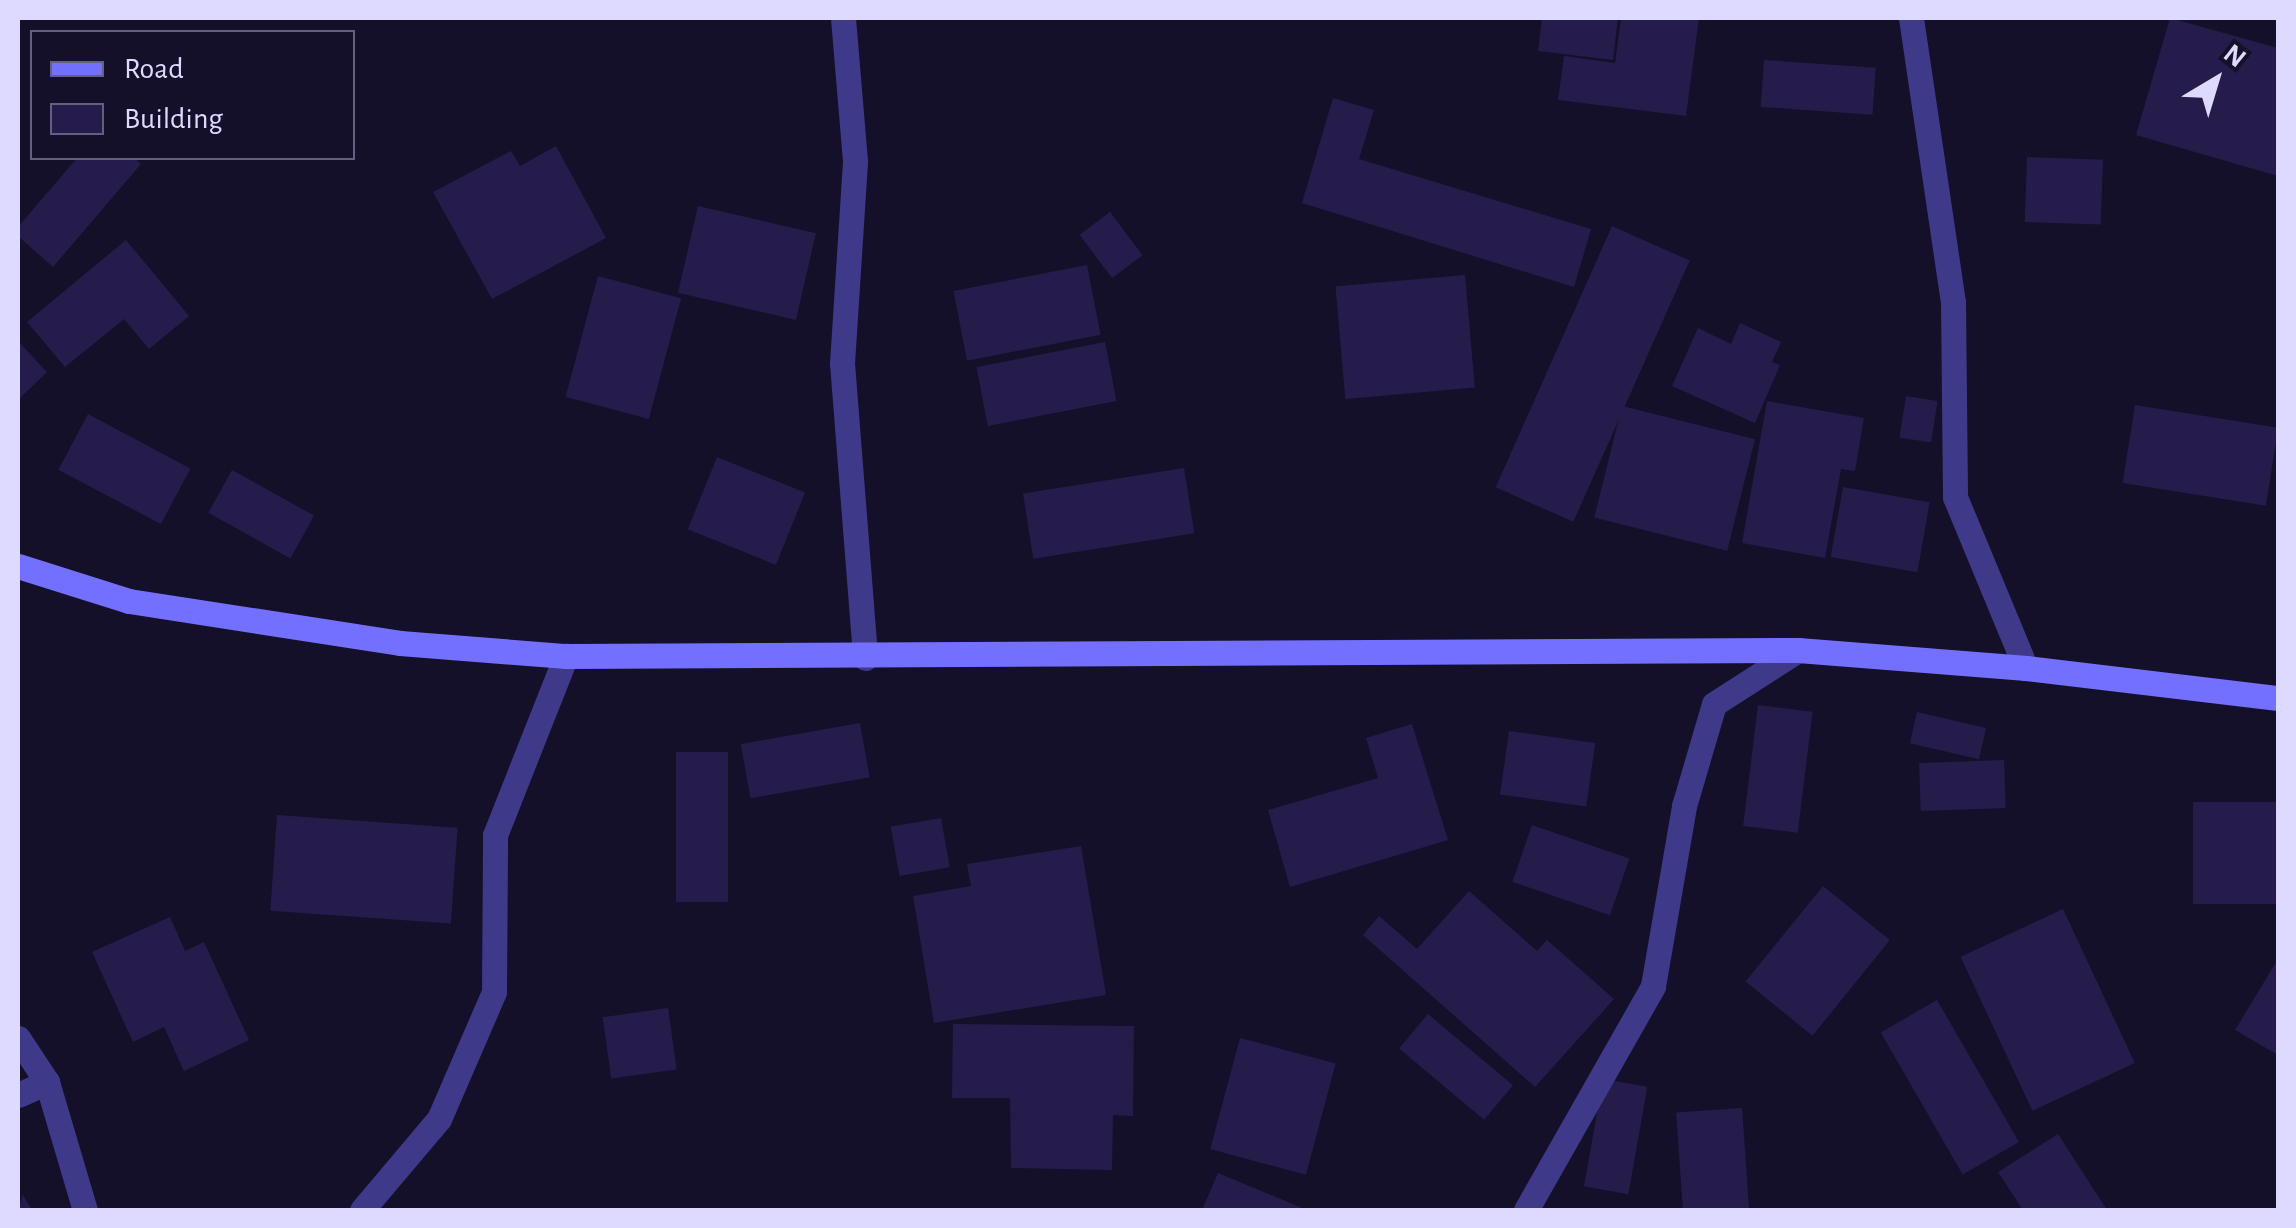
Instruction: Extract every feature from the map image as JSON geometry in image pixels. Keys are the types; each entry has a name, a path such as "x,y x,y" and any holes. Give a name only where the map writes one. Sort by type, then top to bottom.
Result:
{"main road":[{"path":"18,566 148,604 400,644 566,656 865,658 1560,647 1798,650 2026,668 2278,698"}],"street":[{"path":"842,18 855,162 842,362 865,658"},
{"path":"1911,18 1953,302 1955,497 2026,668"},
{"path":"1526,1210 1653,986 1684,806 1714,704 1798,650"},
{"path":"362,1210 440,1118 494,992 495,834 566,656"},
{"path":"18,1038 47,1082 85,1210"},
{"path":"18,1095 47,1082"}],"building":[{"path":"1542,18 1618,18 1613,60 1538,51"},
{"path":"1621,18 1699,18 1686,116 1558,100 1564,56 1615,63"},
{"path":"2170,18 2278,48 2278,176 2136,135"},
{"path":"1764,60 1876,68 1872,115 1761,107"},
{"path":"1333,98 1374,110 1359,159 1591,229 1574,287 1302,203"},
{"path":"556,146 606,238 492,299 433,192 511,151 520,166"},
{"path":"2027,157 2103,160 2101,225 2025,222"},
{"path":"75,160 136,160 141,164 53,267 18,236 18,227"},
{"path":"698,206 816,233 796,320 678,293"},
{"path":"1110,212 1142,255 1112,278 1080,235"},
{"path":"1612,226 1690,261 1573,522 1496,487"},
{"path":"126,240 189,316 149,349 124,319 65,367 27,322"},
{"path":"1087,265 1101,335 967,361 953,291"},
{"path":"1465,275 1475,388 1345,399 1335,286"},
{"path":"598,276 681,298 649,419 566,397"},
{"path":"1740,323 1781,342 1772,362 1780,365 1755,423 1672,386 1698,328 1731,344"},
{"path":"18,341 47,372 18,400"},
{"path":"1105,342 1116,401 988,426 976,367"},
{"path":"1906,396 1938,401 1931,442 1899,437"},
{"path":"1767,401 1864,418 1855,471 1841,469 1825,558 1742,543"},
{"path":"2135,405 2278,428 2266,506 2123,483"},
{"path":"1622,406 1755,439 1727,551 1594,518"},
{"path":"88,414 190,468 161,524 58,470"},
{"path":"717,457 805,493 776,565 688,529"},
{"path":"1184,468 1194,533 1033,559 1023,493"},
{"path":"232,470 314,516 290,558 208,513"},
{"path":"1843,487 1930,502 1917,572 1831,557"},
{"path":"1758,705 1813,712 1798,833 1743,826"},
{"path":"1917,712 1986,728 1979,759 1910,743"},
{"path":"860,723 870,777 750,798 741,744"},
{"path":"1412,724 1448,840 1290,887 1268,810 1378,778 1366,738"},
{"path":"1509,731 1595,743 1586,806 1500,794"},
{"path":"676,752 728,752 728,902 676,902"},
{"path":"2004,760 2006,808 1921,811 1919,763"},
{"path":"2193,802 2278,802 2278,904 2193,904"},
{"path":"277,815 458,828 451,923 270,911"},
{"path":"941,818 950,867 899,876 891,827"},
{"path":"1532,825 1629,859 1610,915 1512,882"},
{"path":"1081,846 1106,995 934,1023 913,896 971,886 967,864"},
{"path":"1823,886 1890,940 1812,1036 1746,982"},
{"path":"1469,891 1537,951 1547,940 1614,999 1535,1087 1363,935 1379,916 1417,949"},
{"path":"2063,909 2135,1063 2032,1111 1961,957"},
{"path":"170,917 185,951 204,942 249,1040 184,1071 164,1027 133,1042 92,952"},
{"path":"2278,959 2278,1055 2235,1030"},
{"path":"1937,1000 2019,1142 1963,1175 1881,1032"},
{"path":"668,1008 677,1069 611,1079 603,1017"},
{"path":"1428,1014 1513,1085 1484,1120 1399,1048"},
{"path":"953,1024 1134,1026 1133,1116 1113,1115 1112,1170 1011,1168 1010,1098 952,1098"},
{"path":"1240,1038 1336,1064 1306,1175 1210,1149"},
{"path":"1603,1079 1647,1087 1628,1194 1584,1186"},
{"path":"1742,1108 1749,1210 1683,1210 1676,1113"},
{"path":"2058,1134 2107,1210 2023,1210 1998,1172"},
{"path":"1218,1173 1307,1210 1202,1210"},
{"path":"23,1195 32,1210 18,1210"}]}
